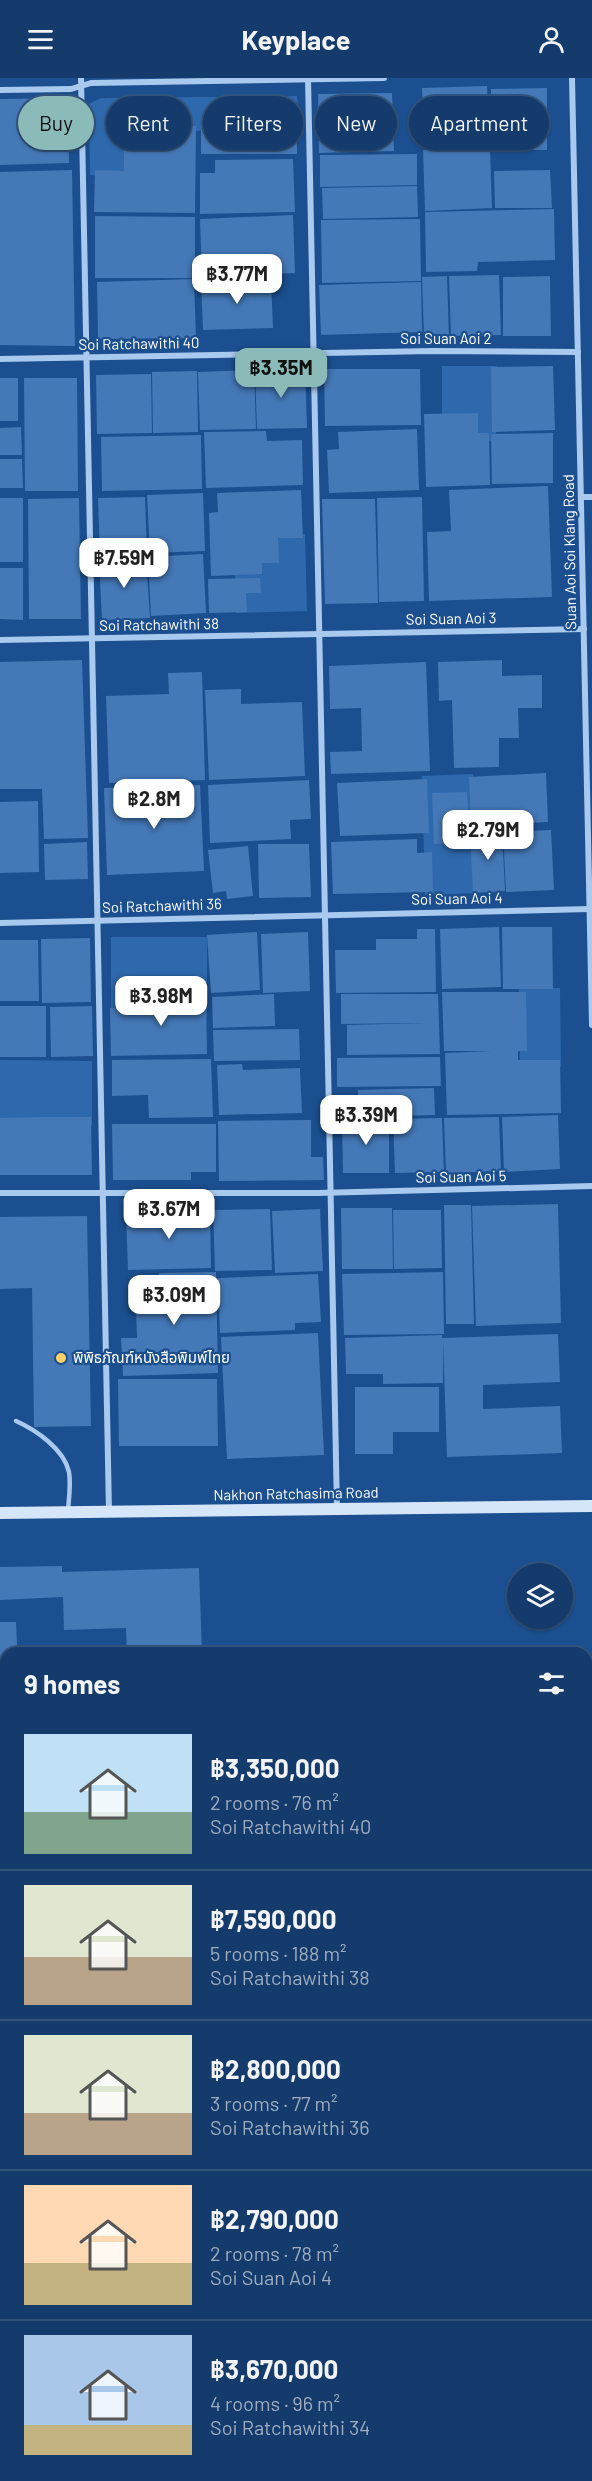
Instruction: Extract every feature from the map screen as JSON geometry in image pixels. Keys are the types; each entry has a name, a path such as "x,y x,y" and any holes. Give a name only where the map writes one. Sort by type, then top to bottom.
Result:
{"main road":[{"name":"Nakhon Ratchasima Road","path":"0,1513 592,1506"}],"street":[{"path":"81,78 109,1512"},
{"path":"0,90 81,88 91,83 384,78"},
{"name":"Suan Aoi Soi Klang Road","path":"572,78 592,1025"},
{"path":"308,79 337,1509"},
{"name":"Soi Suan Aoi 2","path":"314,353 578,352"},
{"name":"Soi Ratchawithi 40","path":"0,358 314,353"},
{"path":"581,496 592,496"},
{"name":"Soi Suan Aoi 3","path":"319,634 584,629"},
{"name":"Soi Ratchawithi 38","path":"0,640 319,634"},
{"name":"Soi Suan Aoi 4","path":"325,914 590,909"},
{"name":"Soi Ratchawithi 36","path":"0,923 325,914"},
{"name":"Soi Suan Aoi 5","path":"0,1193 331,1192 592,1186"}],"lane":[{"path":"16,1421 56,1448 64,1459 69,1476 68,1512"}],"shaded area":[{"path":"191,97 203,97 203,131 191,131"},
{"path":"106,98 106,150 132,150 131,178 90,175 90,150 94,150 94,102"},
{"path":"442,366 497,366 496,441 442,440"},
{"path":"305,534 307,611 236,613 234,536"},
{"path":"473,774 478,893 425,895 422,776"},
{"path":"111,937 207,937 207,1017 111,1017"},
{"path":"560,988 561,1067 520,1067 519,989"},
{"path":"0,1060 92,1061 92,1125 0,1124"}],"building":[{"path":"487,86 488,96 422,96 422,88"},
{"path":"547,88 547,96 491,96 491,89"},
{"path":"392,93 392,96 318,96 318,94"},
{"path":"0,99 18,99 18,150 69,150 69,163 0,165"},
{"path":"201,119 203,119 203,150 297,150 297,154 201,154"},
{"path":"191,126 196,126 195,213 94,212 95,170 124,171 124,150 191,150"},
{"path":"319,150 394,151 319,153"},
{"path":"423,150 490,150 492,208 425,211"},
{"path":"417,154 417,185 320,187 320,155"},
{"path":"293,159 295,212 200,214 200,173 215,173 215,160"},
{"path":"72,170 75,346 0,345 0,172"},
{"path":"550,170 552,208 495,208 494,171"},
{"path":"417,186 418,217 323,219 322,188"},
{"path":"554,209 555,260 478,262 477,271 426,272 425,212"},
{"path":"293,215 295,273 202,277 200,219"},
{"path":"95,216 195,217 195,278 95,278"},
{"path":"420,219 421,281 322,283 321,220"},
{"path":"499,275 501,335 451,336 449,276"},
{"path":"447,276 449,338 424,338 422,277"},
{"path":"550,276 551,336 503,336 503,277"},
{"path":"194,279 196,338 98,339 97,282"},
{"path":"271,280 273,328 203,330 201,282"},
{"path":"421,282 422,332 321,335 319,285"},
{"path":"553,366 555,430 492,432 491,367"},
{"path":"305,369 307,428 257,429 255,371"},
{"path":"324,369 420,369 421,425 325,426"},
{"path":"254,370 256,429 200,430 198,372"},
{"path":"197,371 198,432 153,433 152,372"},
{"path":"151,374 152,433 97,434 96,375"},
{"path":"0,378 18,378 18,421 0,421"},
{"path":"24,378 77,378 78,491 25,491"},
{"path":"478,413 478,433 489,433 490,485 426,487 424,414"},
{"path":"21,427 22,455 0,455 0,428"},
{"path":"417,429 419,490 329,493 327,450 339,449 338,432"},
{"path":"266,431 267,441 302,440 303,485 206,488 204,432"},
{"path":"553,433 553,483 492,484 491,434"},
{"path":"201,435 202,489 102,491 101,437"},
{"path":"0,459 22,459 23,488 0,488"},
{"path":"548,486 552,597 429,601 427,532 451,531 449,490"},
{"path":"301,490 303,538 278,538 279,563 262,563 262,574 211,576 209,513 218,512 217,493"},
{"path":"203,493 205,551 150,553 147,495"},
{"path":"145,497 147,554 100,556 98,498"},
{"path":"422,497 424,601 379,602 377,498"},
{"path":"0,498 23,498 23,562 0,562"},
{"path":"79,498 81,619 29,619 28,499"},
{"path":"322,499 375,499 378,603 325,604"},
{"path":"203,554 206,613 151,616 148,557"},
{"path":"146,557 150,618 102,620 99,559"},
{"path":"0,568 23,568 23,620 0,619"},
{"path":"260,578 261,593 246,593 247,612 209,613 208,579"},
{"path":"82,660 88,838 44,839 42,789 0,789 0,662"},
{"path":"502,660 502,676 542,675 542,708 518,708 519,738 499,738 499,767 454,768 452,700 439,701 438,662"},
{"path":"426,662 430,771 331,774 330,752 362,751 361,708 330,709 329,666"},
{"path":"202,672 205,780 109,783 106,696 169,694 168,673"},
{"path":"241,689 241,704 302,702 305,776 209,780 205,690"},
{"path":"546,773 548,822 471,826 469,777"},
{"path":"427,779 429,833 340,836 337,783"},
{"path":"309,780 311,819 290,820 291,839 210,843 208,785"},
{"path":"200,785 204,871 107,875 104,788"},
{"path":"467,792 470,843 434,844 432,793"},
{"path":"38,801 39,872 0,873 0,802"},
{"path":"502,828 505,891 473,893 470,830"},
{"path":"551,830 554,890 506,892 503,832"},
{"path":"417,839 417,853 432,852 433,892 333,894 331,842"},
{"path":"87,842 88,879 45,880 44,844"},
{"path":"258,844 309,844 311,897 259,898"},
{"path":"248,846 253,896 227,899 226,891 213,893 208,850"},
{"path":"499,927 501,987 442,989 440,929"},
{"path":"502,927 552,927 553,989 503,989"},
{"path":"417,929 435,929 436,992 336,993 335,950 376,950 376,939 417,939"},
{"path":"257,932 260,990 211,993 207,935"},
{"path":"308,932 310,991 263,993 261,934"},
{"path":"90,938 91,1002 42,1003 41,939"},
{"path":"0,940 38,940 39,1001 0,1001"},
{"path":"442,992 526,992 527,1051 518,1051 518,1060 560,1060 561,1113 447,1115 445,1053 491,1051 444,1051"},
{"path":"206,993 207,1054 111,1056 110,1008 159,1007 159,994"},
{"path":"274,994 275,1026 213,1028 212,997"},
{"path":"341,994 438,994 440,1054 347,1055 347,1025 427,1023 341,1024"},
{"path":"0,1006 46,1006 46,1057 0,1057"},
{"path":"92,1006 93,1056 51,1057 50,1007"},
{"path":"299,1029 300,1060 214,1061 213,1030"},
{"path":"440,1057 441,1086 337,1087 337,1058"},
{"path":"211,1059 213,1117 149,1118 148,1095 112,1096 112,1060"},
{"path":"242,1064 243,1070 300,1068 302,1113 219,1115 217,1065"},
{"path":"434,1088 435,1115 359,1117 358,1090"},
{"path":"558,1115 560,1169 504,1172 502,1117"},
{"path":"91,1117 92,1175 0,1175 0,1118"},
{"path":"499,1117 501,1171 446,1173 444,1118"},
{"path":"442,1118 444,1172 395,1173 393,1119"},
{"path":"342,1119 389,1119 389,1173 343,1173"},
{"path":"311,1120 311,1157 323,1157 324,1180 219,1181 218,1121"},
{"path":"112,1124 216,1124 216,1172 191,1172 191,1180 113,1180"},
{"path":"558,1204 561,1323 476,1326 472,1206"},
{"path":"444,1205 471,1205 474,1324 446,1324"},
{"path":"341,1208 392,1208 393,1269 342,1269"},
{"path":"270,1209 272,1270 215,1271 213,1210"},
{"path":"320,1209 323,1271 275,1273 272,1211"},
{"path":"210,1210 211,1268 128,1270 126,1212"},
{"path":"393,1210 441,1210 442,1268 394,1269"},
{"name":"พิพิธภัณฑ์หนังสือพิมพ์ไทย","path":"87,1216 91,1426 34,1427 32,1288 0,1289 0,1217"},
{"path":"216,1272 218,1373 123,1376 121,1338 137,1338 135,1279 159,1279 159,1273"},
{"path":"443,1272 444,1334 344,1335 342,1274"},
{"path":"318,1274 321,1322 295,1323 295,1330 220,1333 218,1278"},
{"path":"318,1333 324,1455 227,1459 221,1337"},
{"path":"558,1334 560,1382 483,1385 483,1409 560,1406 562,1453 447,1457 443,1342 443,1383 383,1384 383,1374 346,1374 345,1338 442,1335 442,1338"},
{"path":"118,1379 217,1379 218,1446 119,1446"},
{"path":"355,1387 439,1387 439,1432 393,1432 393,1454 355,1454"},
{"path":"62,1566 62,1572 199,1568 202,1647 127,1647 126,1628 64,1630 63,1597 0,1600 0,1567"},
{"path":"0,1622 16,1622 17,1645 51,1645 51,1647 0,1647"}],"place":[{"name":"พิพิธภัณฑ์หนังสือพิมพ์ไทย","path":"61,1358"}]}
